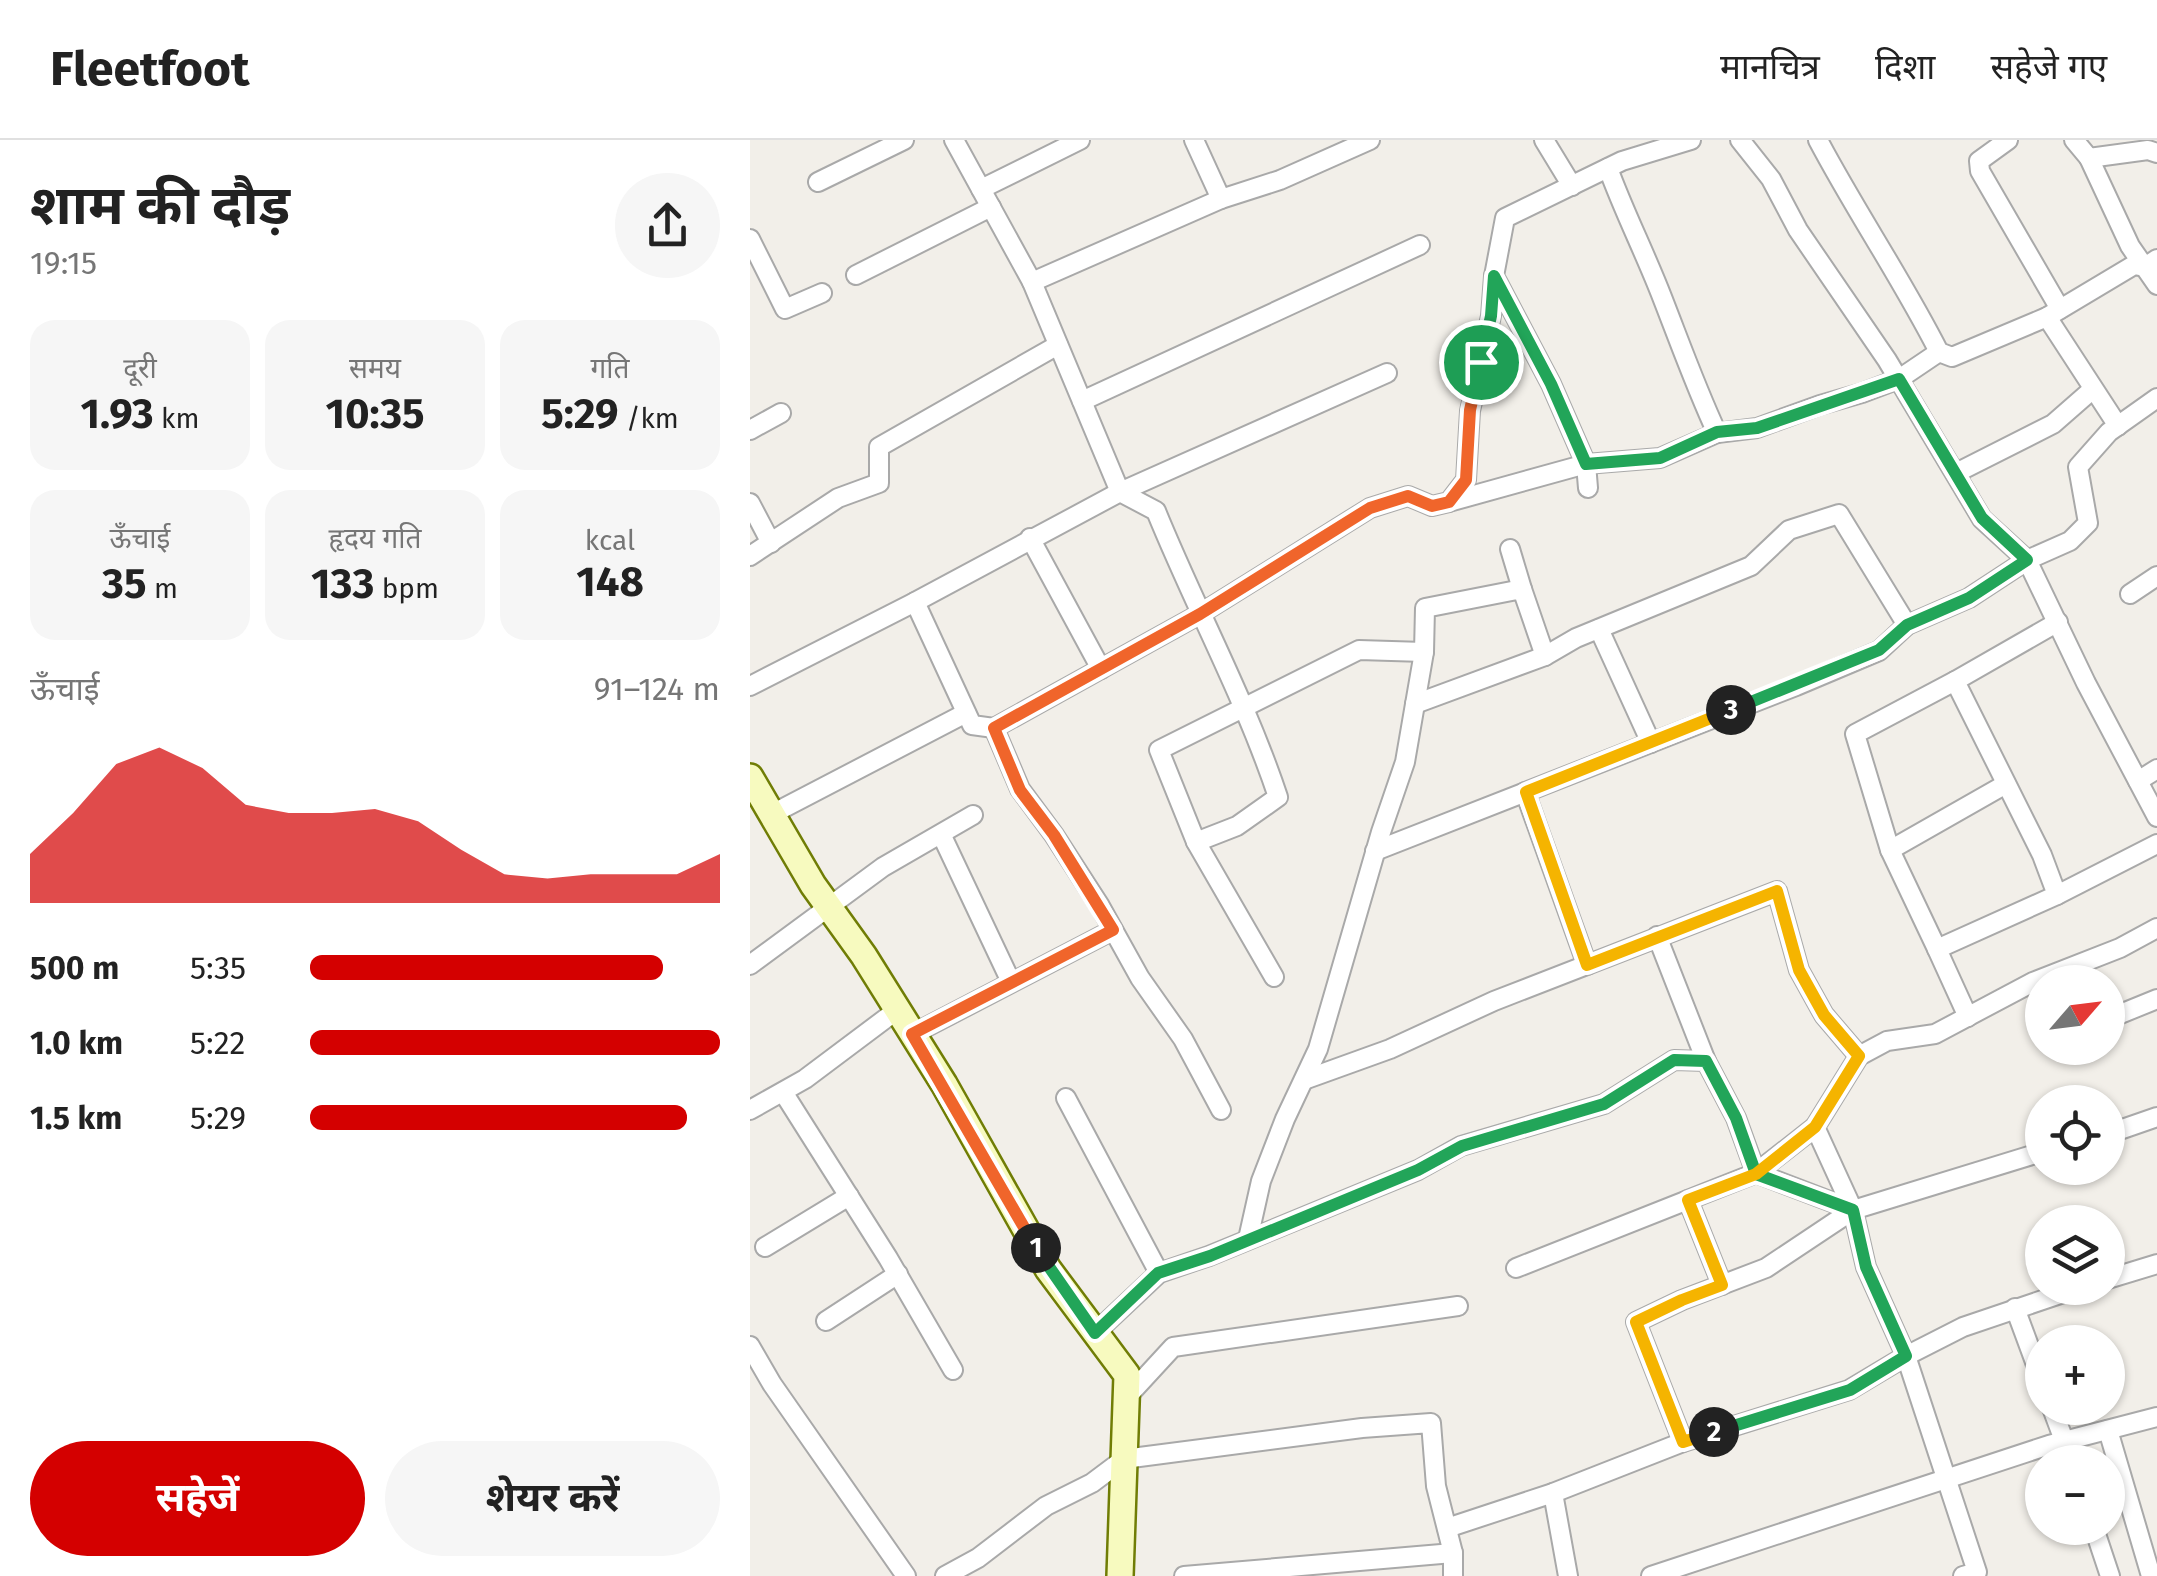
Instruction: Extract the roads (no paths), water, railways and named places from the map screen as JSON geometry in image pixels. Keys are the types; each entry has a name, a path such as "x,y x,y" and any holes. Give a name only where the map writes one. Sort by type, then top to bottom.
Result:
{"street":[{"path":"818,182 904,140"},
{"path":"954,140 1032,282 1120,492 1156,511 1257,733 1278,797 1237,826 1196,842"},
{"path":"981,189 1080,140"},
{"path":"1194,140 1220,199"},
{"path":"1544,140 1572,186"},
{"path":"1740,140 1771,180 1798,230 1847,297 1982,518 2027,560 2086,684 2157,817"},
{"path":"1818,140 1939,352 1952,357 2054,313 2134,265 2151,263"},
{"path":"2008,140 1979,161 1980,172 2094,389 2118,426"},
{"path":"2074,140 2089,158 2130,246 2151,263 2157,285"},
{"path":"1032,282 1220,199 1280,180 1360,142"},
{"path":"1449,502 1466,480 1470,410 1491,316 1505,218 1622,161 1683,142"},
{"path":"2089,158 2148,150 2157,153"},
{"path":"1608,168 1691,378 1717,432"},
{"path":"856,275 991,208"},
{"path":"750,239 785,309 822,293"},
{"path":"1082,401 1420,245"},
{"path":"1494,276 1551,384 1586,464 1588,488"},
{"path":"750,556 838,498 880,483 879,448 1058,345"},
{"path":"915,602 972,725 994,728 1200,614 1370,508 1408,496 1432,506 1586,464 1660,458 1717,432 1757,428 1899,379 1939,352"},
{"path":"750,686 1120,492 1387,373"},
{"path":"1956,473 2052,424 2094,389"},
{"path":"1375,851 1879,650 1907,625 1969,598 2027,560 2070,540 2088,524 2078,467 2118,426 2157,398"},
{"path":"750,430 781,413"},
{"path":"750,504 771,542"},
{"path":"1415,704 1545,656 1599,628 1751,566 1788,530 1839,514 1907,625"},
{"path":"1030,538 1101,669"},
{"path":"1510,549 1545,656"},
{"path":"2130,594 2157,576"},
{"path":"1248,1240 1261,1181 1318,1049 1375,851 1406,762 1424,652 1425,608 1522,588"},
{"path":"1968,1017 1890,850 1854,734 2058,622"},
{"path":"1599,628 1651,743"},
{"path":"1274,977 1196,842 1159,750 1360,650 1424,652"},
{"path":"1955,680 2042,855 2057,894"},
{"path":"774,813 966,713"},
{"path":"994,728 1020,790 1054,835 1140,978 1183,1038 1221,1110"},
{"path":"2138,781 2157,769"},
{"path":"750,777 912,1034 1048,1270 1127,1375 1120,1576"},
{"path":"1890,850 2006,784"},
{"path":"1526,792 1587,965"},
{"path":"750,965 883,867 974,816"},
{"path":"942,836 1011,982"},
{"path":"1937,950 2157,844"},
{"path":"1304,1080 1390,1049 1494,1001 1777,891 1799,970 1824,1015 1859,1056"},
{"path":"1516,1268 1756,1174 1815,1127 1859,1056 1887,1041 1935,1034 2033,982 2120,948 2157,928"},
{"path":"912,1034 1113,930"},
{"path":"1657,936 1706,1061 1736,1118 1756,1174 1853,1210"},
{"path":"2125,1012 2157,999"},
{"path":"750,1110 805,1079 897,1010"},
{"path":"1095,1333 1158,1273 1418,1170 1462,1146 1604,1104 1674,1060 1706,1061"},
{"path":"783,1092 898,1274 953,1370"},
{"path":"1066,1098 1158,1273"},
{"path":"2125,1128 2157,1118"},
{"path":"1815,1127 1853,1210 1866,1267 1906,1356 1947,1480 1977,1572 1962,1576"},
{"path":"1683,1442 1636,1322 1766,1268 1853,1210 2025,1157"},
{"path":"766,1247 849,1196"},
{"path":"1688,1200 1722,1285"},
{"path":"2125,1274 2157,1264"},
{"path":"826,1321 898,1274"},
{"path":"1447,1528 1553,1493 1683,1442 1850,1390 1963,1327 2025,1305"},
{"path":"1126,1398 1174,1347 1458,1306"},
{"path":"2015,1308 2025,1335"},
{"path":"750,1346 772,1384 906,1576"},
{"path":"1651,1576 2065,1440 2157,1418"},
{"path":"945,1576 978,1558 1046,1506 1092,1483 1124,1458 1431,1423 1436,1486 1453,1553 1453,1576"},
{"path":"2059,1425 2067,1445"},
{"path":"2108,1430 2151,1576"},
{"path":"1553,1493 1568,1576"},
{"path":"2100,1545 2110,1576"},
{"path":"1184,1576 1453,1553"}]}
